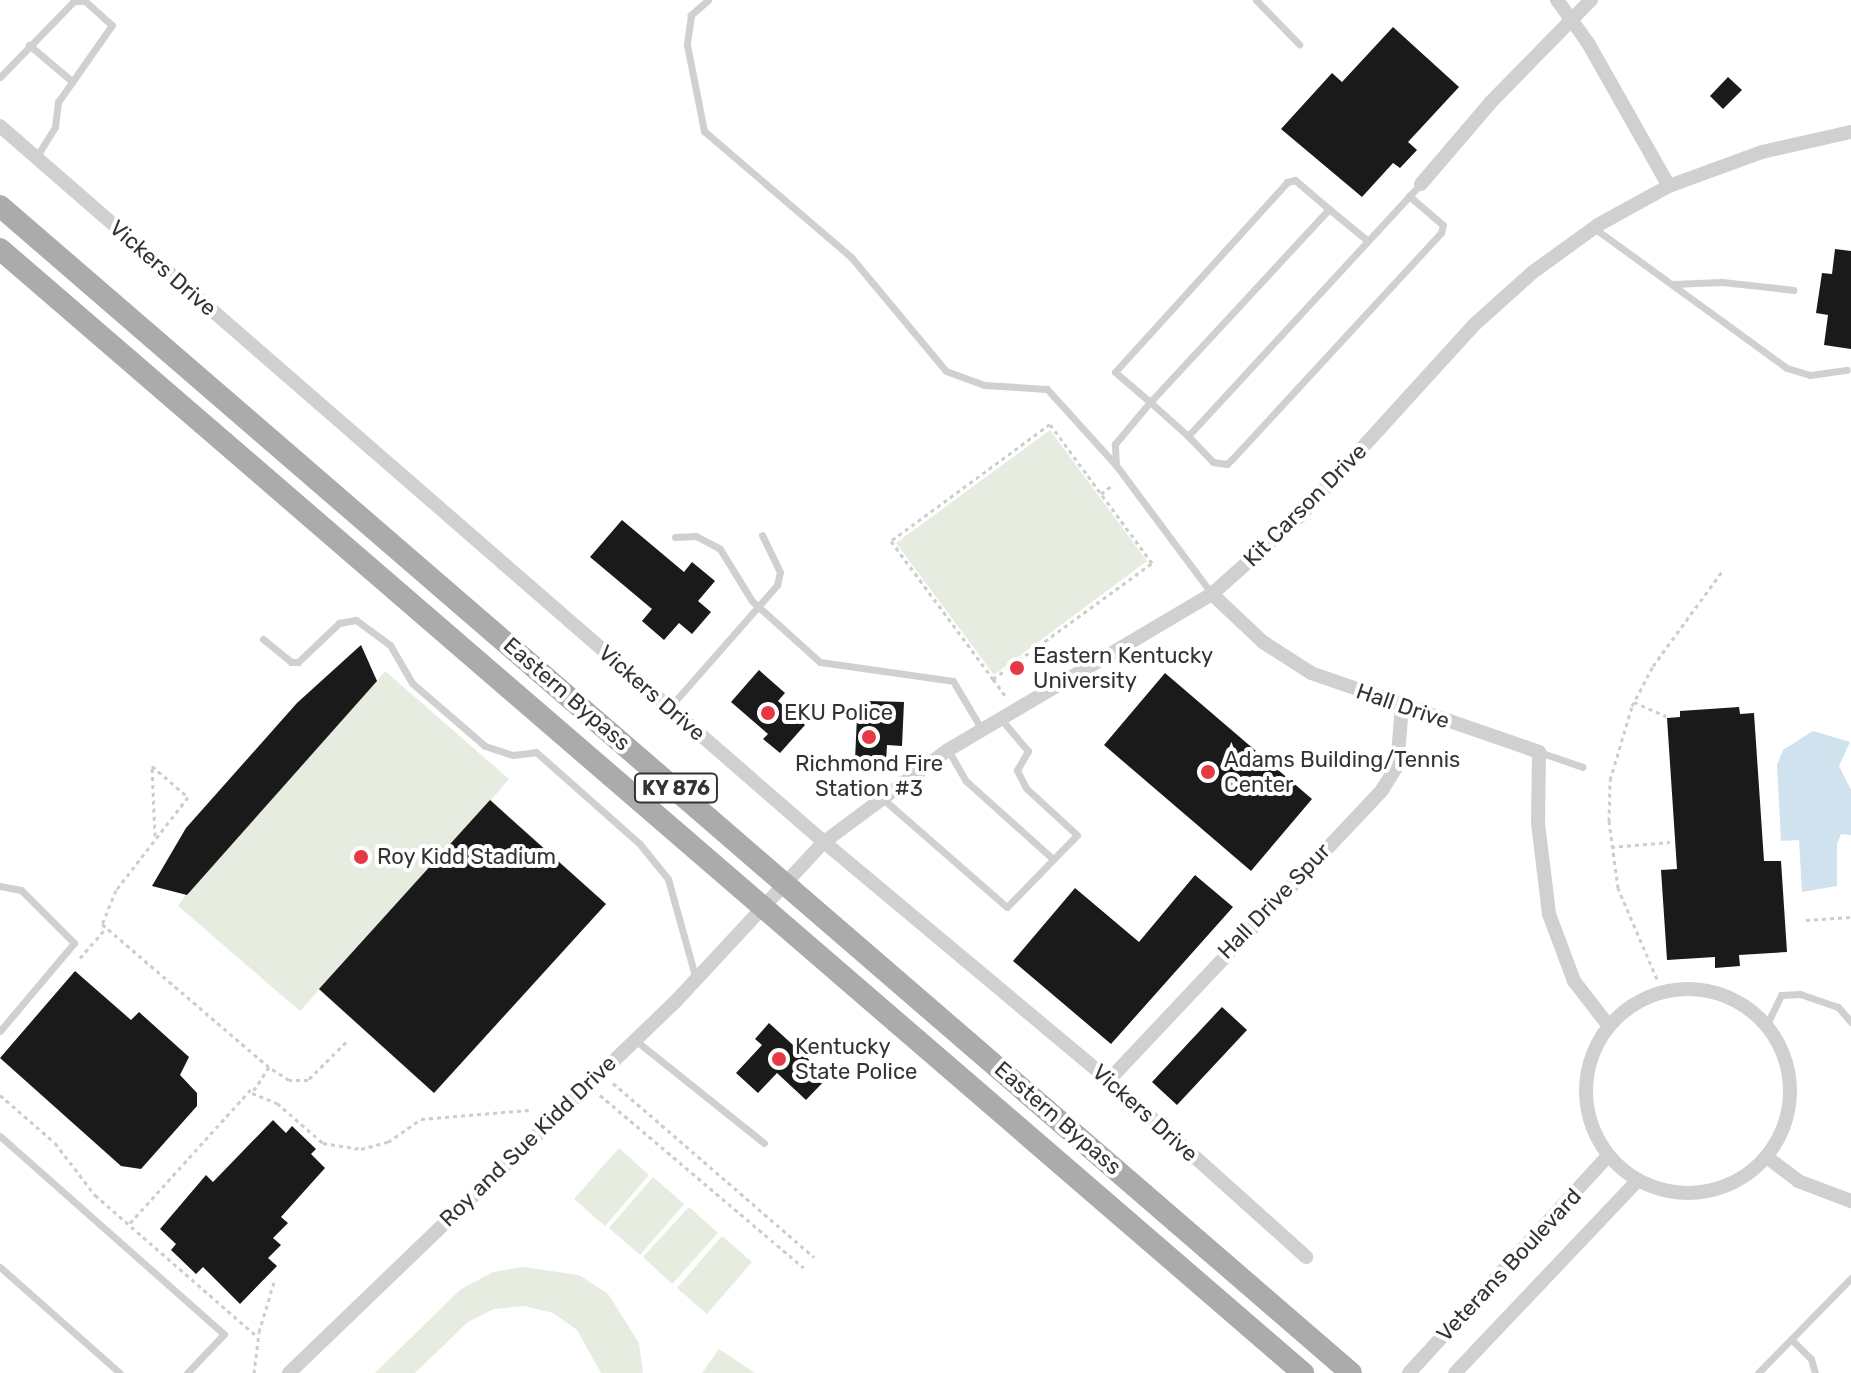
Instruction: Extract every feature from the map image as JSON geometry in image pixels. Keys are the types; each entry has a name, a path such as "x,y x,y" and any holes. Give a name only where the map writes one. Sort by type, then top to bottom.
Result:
{"main road":[{"name":"Eastern Bypass","path":"0,206 1351,1373"},
{"name":"Eastern Bypass","path":"0,249 1303,1373"}],"street":[{"path":"1557,0 1669,186"},
{"path":"1421,184 1591,0"},
{"name":"Vickers Drive","path":"0,126 824,842 1109,1080 1306,1257"},
{"name":"Kit Carson Drive","path":"767,908 824,842 948,750 1212,594 1301,515 1494,306 1594,228 1669,186 1762,152 1851,132"},
{"name":"Hall Drive","path":"1212,594 1263,642 1299,667 1402,707 1539,752"},
{"name":"Hall Drive Spur","path":"1109,1080 1382,790 1397,766 1402,707"},
{"path":"1539,752 1538,823 1549,914 1574,981 1608,1025"},
{"name":"Roy and Sue Kidd Drive","path":"289,1373 697,981 767,908"},
{"path":"1692,988 1721,994 1767,1024 1789,1067 1791,1099 1784,1130 1768,1158 1746,1177 1692,1194 1637,1181 1608,1156 1590,1124 1585,1088 1593,1052 1608,1025 1636,1003 1663,991 1692,988"},
{"name":"Veterans Boulevard","path":"1409,1373 1608,1156"},
{"path":"1768,1158 1798,1181 1851,1201"},
{"name":"Veterans Boulevard","path":"1455,1373 1637,1181"}],"lane":[{"name":"Hall Drive","path":"708,0 691,15 687,45 704,131 851,257 946,371 984,385 1047,389 1116,465 1212,594"},
{"path":"1256,0 1299,44"},
{"path":"0,77 74,1 85,1 112,25 107,38 58,102 55,127 36,157"},
{"path":"29,45 73,82"},
{"path":"1368,241 1295,180 1279,188 1117,365 1115,372 1213,462 1227,464 1441,233 1443,225 1409,196"},
{"path":"1188,436 1421,184"},
{"path":"1116,465 1115,444 1130,422 1329,209"},
{"path":"1594,228 1787,368 1810,375 1847,370"},
{"path":"1672,284 1722,282 1794,290"},
{"path":"669,708 780,579 762,535"},
{"path":"675,537 696,536 720,549 758,606 831,667 953,681 982,730"},
{"path":"263,639 291,662 298,662 339,623 356,620 390,645 412,683 485,746 513,755 536,752 639,843 668,879 697,981"},
{"path":"882,797 1007,907 1077,835 1026,788 1017,770 1028,751 1001,719"},
{"path":"948,750 966,781 1053,859"},
{"path":"1539,752 1583,767"},
{"path":"0,886 21,890 74,943 0,1031"},
{"path":"1767,1024 1781,995 1800,994 1838,1007 1851,1022"},
{"path":"635,1040 764,1143"},
{"path":"0,1136 224,1334 187,1373"},
{"path":"0,1267 120,1373"},
{"path":"1758,1373 1851,1278"},
{"path":"1791,1339 1811,1359 1815,1373"}],"path":[{"path":"993,679 1152,563 1050,424 1011,456 891,541 1009,701"},
{"path":"1657,979 1618,888 1611,847 1610,780 1634,702 1653,666 1723,570"},
{"path":"1634,702 1666,716"},
{"path":"155,836 152,766 188,797 116,890 102,924 269,1067 289,1080 308,1080 346,1042"},
{"path":"1611,847 1670,842"},
{"path":"1806,920 1851,917"},
{"path":"130,1223 269,1067"},
{"path":"613,1083 814,1257"},
{"path":"252,1088 323,1143 361,1149 388,1142 421,1119 529,1110"},
{"path":"0,1095 55,1143 95,1195 258,1337"},
{"path":"600,1095 804,1268"},
{"path":"254,1373 258,1337 274,1282"}],"shaded area":[{"path":"1050,430 1147,561 994,675 896,543"},
{"name":"Roy Kidd Stadium","path":"361,645 377,681 385,671 509,779 491,800 606,904 434,1093 319,990 300,1011 178,906 186,895 152,886 186,828 297,703"},
{"path":"619,1148 649,1175 605,1226 574,1199"},
{"path":"653,1177 684,1204 640,1255 609,1228"},
{"path":"689,1207 718,1233 672,1284 643,1257"},
{"path":"722,1236 752,1262 707,1314 677,1288"},
{"path":"523,1267 579,1275 608,1294 639,1343 643,1373 601,1373 577,1330 553,1313 524,1306 494,1309 468,1322 415,1373 375,1373 461,1289 493,1272"},
{"path":"719,1349 755,1373 702,1373"}],"water":[{"path":"1813,731 1850,742 1839,766 1851,790 1851,835 1841,834 1837,844 1837,886 1802,892 1799,840 1781,841 1777,765 1783,750"}],"building":[{"path":"1393,27 1459,87 1408,142 1417,150 1400,168 1393,163 1362,197 1281,129 1332,73 1342,82"},
{"path":"1728,77 1742,90 1723,109 1710,96"},
{"path":"1835,249 1851,251 1851,349 1824,345 1828,315 1816,313 1822,273 1832,274"},
{"path":"622,520 684,572 692,562 715,581 698,601 711,612 692,634 679,623 664,640 642,621 652,609 590,557"},
{"path":"361,645 377,681 187,895 152,886 186,828 297,703"},
{"name":"EKU Police","path":"759,670 785,693 778,701 805,725 780,753 763,739 768,734 731,702"},
{"name":"Adams Building/Tennis Center","path":"1165,673 1312,799 1251,871 1104,745"},
{"path":"869,701 904,702 902,746 887,745 886,762 855,760 857,716 868,717"},
{"path":"1739,707 1740,714 1754,713 1764,861 1781,861 1787,952 1739,955 1740,966 1715,968 1715,957 1667,960 1661,870 1677,869 1667,718 1680,717 1680,711"},
{"path":"490,800 606,904 434,1093 319,989"},
{"path":"1195,875 1233,907 1111,1044 1013,961 1075,888 1139,942"},
{"path":"75,971 131,1020 139,1012 189,1057 180,1075 197,1093 197,1106 141,1169 121,1166 0,1058"},
{"path":"1222,1007 1247,1030 1177,1105 1152,1082"},
{"name":"Kentucky State Police","path":"769,1023 828,1077 806,1100 777,1073 758,1093 736,1073 762,1045 755,1039"},
{"path":"273,1120 286,1133 292,1126 316,1149 311,1154 325,1168 281,1217 288,1223 273,1238 281,1245 268,1258 277,1266 240,1304 203,1267 196,1274 171,1250 176,1244 160,1229 206,1175 213,1182"}],"place":[{"name":"Eastern Kentucky University","path":"1017,668"},
{"name":"EKU Police","path":"768,713"},
{"name":"Richmond Fire Station #3","path":"869,737"},
{"name":"Adams Building/Tennis Center","path":"1208,772"},
{"name":"Roy Kidd Stadium","path":"361,857"},
{"name":"Kentucky State Police","path":"779,1059"}]}
